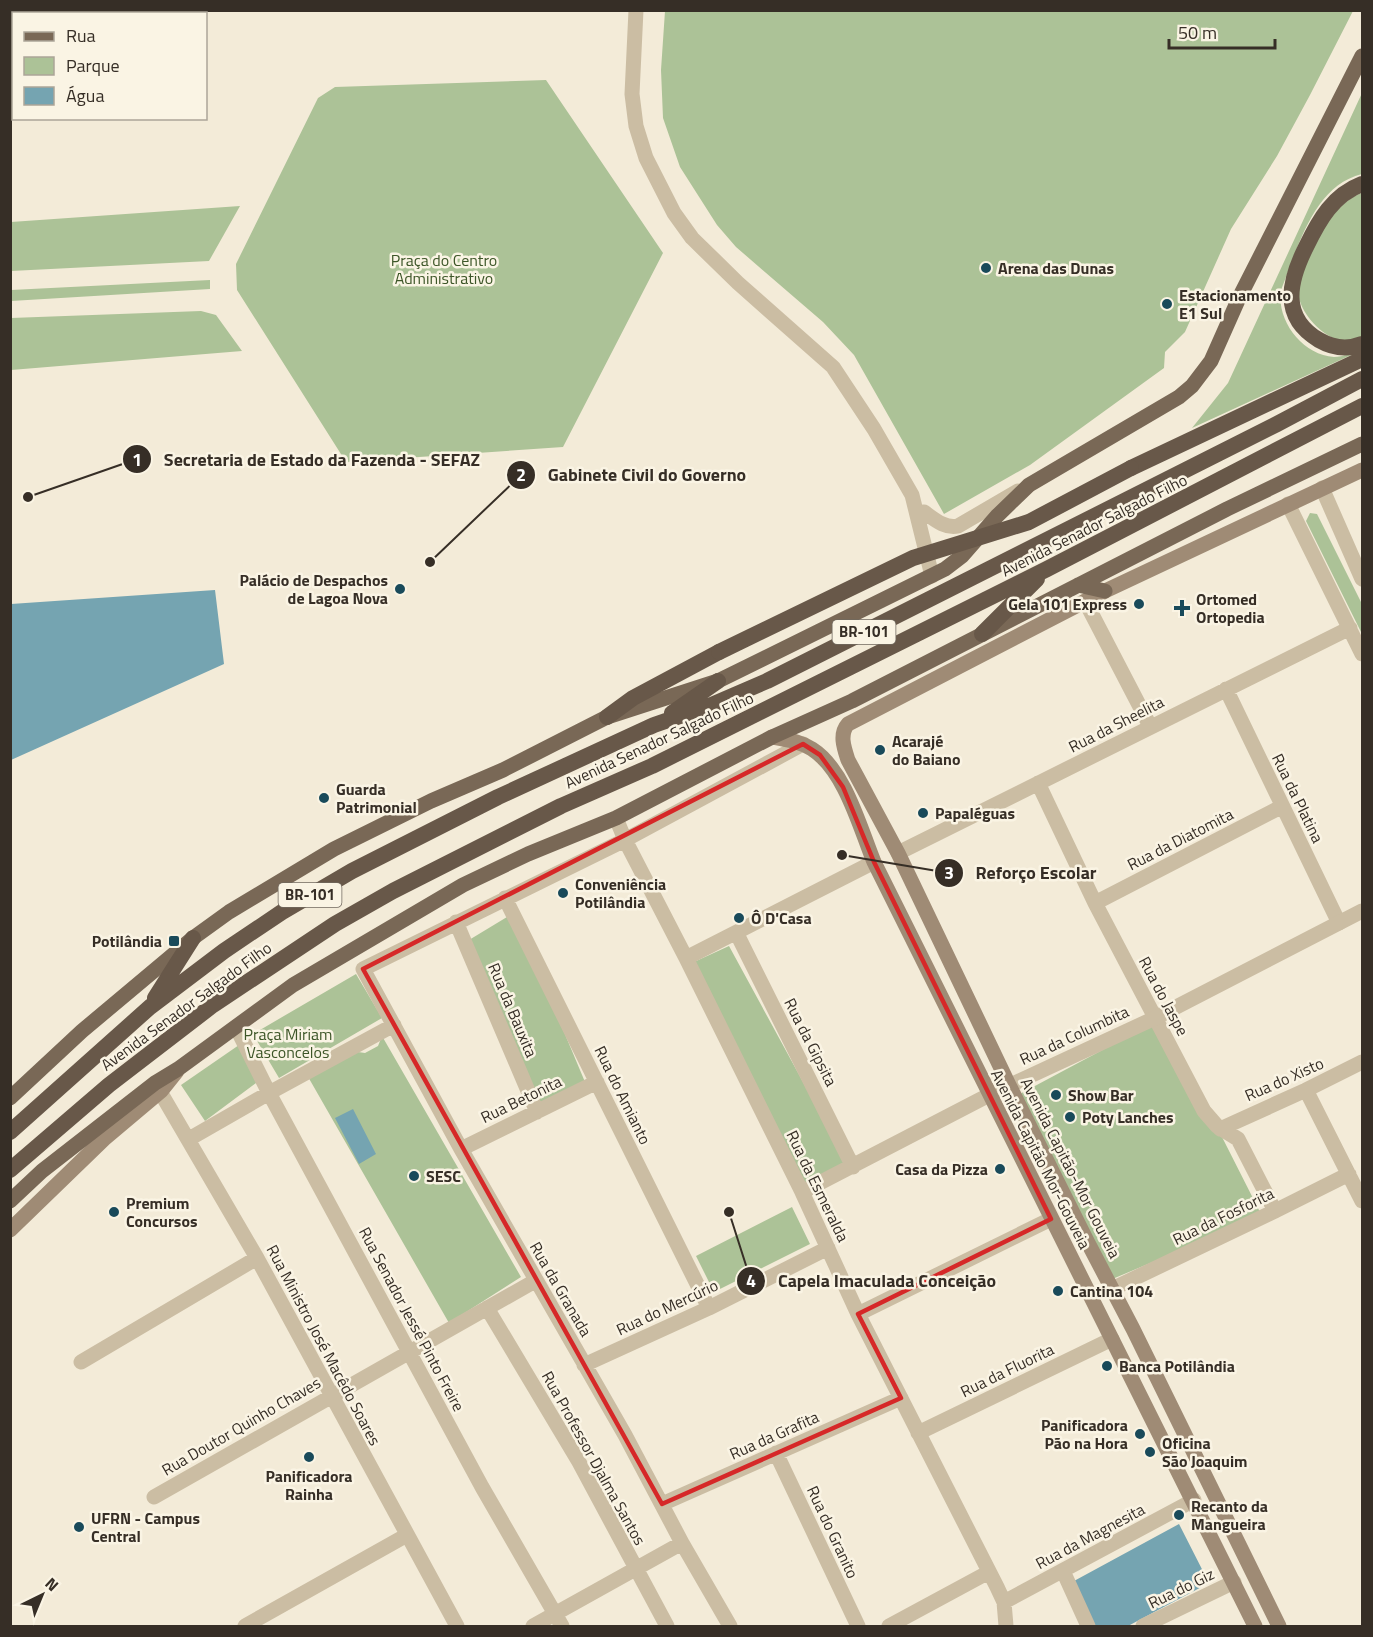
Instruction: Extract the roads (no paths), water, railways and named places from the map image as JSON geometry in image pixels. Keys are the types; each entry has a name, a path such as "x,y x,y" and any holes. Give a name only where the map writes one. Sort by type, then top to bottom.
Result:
{"highway":[{"path":"1362,184 1332,204 1322,219 1296,267 1290,292 1295,314 1304,327 1317,339 1334,347 1347,348 1362,344"},
{"name":"BR-101","path":"607,717 633,698 719,652 913,558 1029,522 1131,468 1362,359"},
{"name":"Avenida Senador Salgado Filho","path":"10,1132 150,1007 224,951 282,912 352,871 498,797 654,725 709,706 767,681 1225,451 1362,379"},
{"name":"Avenida Senador Salgado Filho","path":"10,1170 109,1085 213,1005 335,924 459,856 561,806 652,766 1047,569 1362,406"},
{"path":"982,634 1047,569"},
{"path":"654,725 718,681"},
{"path":"150,1007 193,938"}],"main road":[{"path":"10,1098 82,1031 193,938 229,912 334,849 431,801 503,770 607,717 718,681 932,576 962,556 997,516 1029,485 1165,406 1191,386 1202,374 1218,346 1239,298 1362,56"},
{"path":"10,1230 178,1069 293,985 463,885 616,818 772,737 852,701 1227,509 1362,444"},
{"path":"1086,601 1362,470"},
{"path":"1078,585 1105,591"},
{"name":"Avenida Capitão-Mor Gouveia","path":"1086,601 848,724 843,729 843,735 848,760 898,853 1009,1085 1279,1626"},
{"name":"Avenida Capitão Mor-Gouveia","path":"772,737 803,744 820,755 847,795 874,862 1256,1626"},
{"path":"10,1200 42,1171 158,1087"}],"street":[{"path":"636,10 632,94 636,126 646,158 674,213 692,238 738,283 833,367 874,429 919,508 962,556"},
{"path":"919,508 945,526 957,526 1029,485"},
{"path":"1322,488 1362,579"},
{"path":"1288,504 1362,654"},
{"path":"919,508 932,576"},
{"path":"1086,601 1150,726"},
{"name":"Rua da Sheelita","path":"898,853 1350,628"},
{"name":"Rua da Platina","path":"1226,689 1339,923"},
{"path":"456,922 625,840 803,744"},
{"name":"Rua do Jaspe","path":"1038,783 1095,903 1204,1111 1220,1129 1236,1137 1243,1146 1275,1211"},
{"name":"Rua da Diatomita","path":"1095,903 1281,807"},
{"name":"Rua da Esmeralda","path":"616,818 802,1192 858,1314 1004,1602"},
{"path":"686,958 737,934 874,862"},
{"name":"Rua do Amianto","path":"505,898 709,1308"},
{"name":"Rua da Columbita","path":"802,1192 989,1095 1155,1018 1362,911"},
{"name":"Rua da Granada","path":"456,922 363,969 460,1149 730,1626"},
{"name":"Rua da Bauxita","path":"456,922 537,1112"},
{"name":"Rua da Gipsita","path":"737,934 853,1167"},
{"path":"189,1139 394,1025"},
{"name":"Rua Senador Jessé Pinto Freire","path":"236,1027 269,1093 410,1353 558,1620"},
{"name":"Rua do Xisto","path":"1220,1129 1362,1062"},
{"name":"Rua Betonita","path":"460,1149 597,1082"},
{"name":"Rua Ministro José Macêdo Soares","path":"158,1087 257,1258 457,1626"},
{"path":"1306,1090 1362,1201"},
{"name":"Rua da Fosforita","path":"1112,1289 1349,1174"},
{"path":"858,1314 1052,1219"},
{"name":"Rua do Mercúrio","path":"584,1365 709,1308 828,1248"},
{"path":"81,1362 257,1258"},
{"name":"Rua Doutor Quinho Chaves","path":"154,1497 535,1281"},
{"name":"Rua Professor Djalma Santos","path":"487,1308 579,1462 667,1626"},
{"name":"Rua da Fluorita","path":"918,1433 1112,1339"},
{"name":"Rua da Grafita","path":"662,1504 901,1398"},
{"name":"Rua do Granito","path":"776,1453 858,1626"},
{"name":"Rua da Magnesita","path":"1004,1602 1194,1500"},
{"path":"244,1626 407,1535"},
{"path":"533,1626 558,1620 636,1569 682,1543"},
{"path":"1063,1571 1088,1626"},
{"path":"889,1626 989,1572"},
{"name":"Rua do Giz","path":"1143,1626 1234,1582"},
{"path":"1004,1602 1006,1626"}],"water":[{"path":"215,590 224,664 11,760 11,604"},
{"path":"353,1109 376,1154 359,1164 335,1118"},
{"path":"1179,1524 1209,1583 1128,1626 1095,1626 1074,1581"}],"place":[{"name":"Arena das Dunas","path":"986,268"},
{"name":"Estacionamento E1 Sul","path":"1167,304"},
{"name":"Secretaria de Estado da Fazenda - SEFAZ","path":"28,497"},
{"name":"Gabinete Civil do Governo","path":"430,562"},
{"name":"Palácio de Despachos de Lagoa Nova","path":"400,589"},
{"name":"Gela 101 Express","path":"1139,604"},
{"name":"Ortomed Ortopedia","path":"1182,608"},
{"name":"Acarajé do Baiano","path":"880,750"},
{"name":"Guarda Patrimonial","path":"324,798"},
{"name":"Papaléguas","path":"923,813"},
{"name":"Reforço Escolar","path":"842,855"},
{"name":"Conveniência Potilândia","path":"563,893"},
{"name":"Ô D'Casa","path":"739,918"},
{"name":"Potilândia","path":"174,941"},
{"name":"Show Bar","path":"1056,1095"},
{"name":"Poty Lanches","path":"1070,1117"},
{"name":"Casa da Pizza","path":"1000,1169"},
{"name":"SESC","path":"414,1176"},
{"name":"Premium Concursos","path":"114,1212"},
{"name":"Capela Imaculada Conceição","path":"729,1212"},
{"name":"Cantina 104","path":"1058,1291"},
{"name":"Banca Potilândia","path":"1107,1366"},
{"name":"Panificadora Pão na Hora","path":"1140,1434"},
{"name":"Oficina São Joaquim","path":"1150,1452"},
{"name":"Panificadora Rainha","path":"309,1457"},
{"name":"Recanto da Mangueira","path":"1179,1515"},
{"name":"UFRN - Campus Central","path":"79,1527"}],"park label":[{"name":"Praça do Centro Administrativo","path":"444,269"},
{"name":"Praça Miriam Vasconcelos","path":"288,1043"}]}
